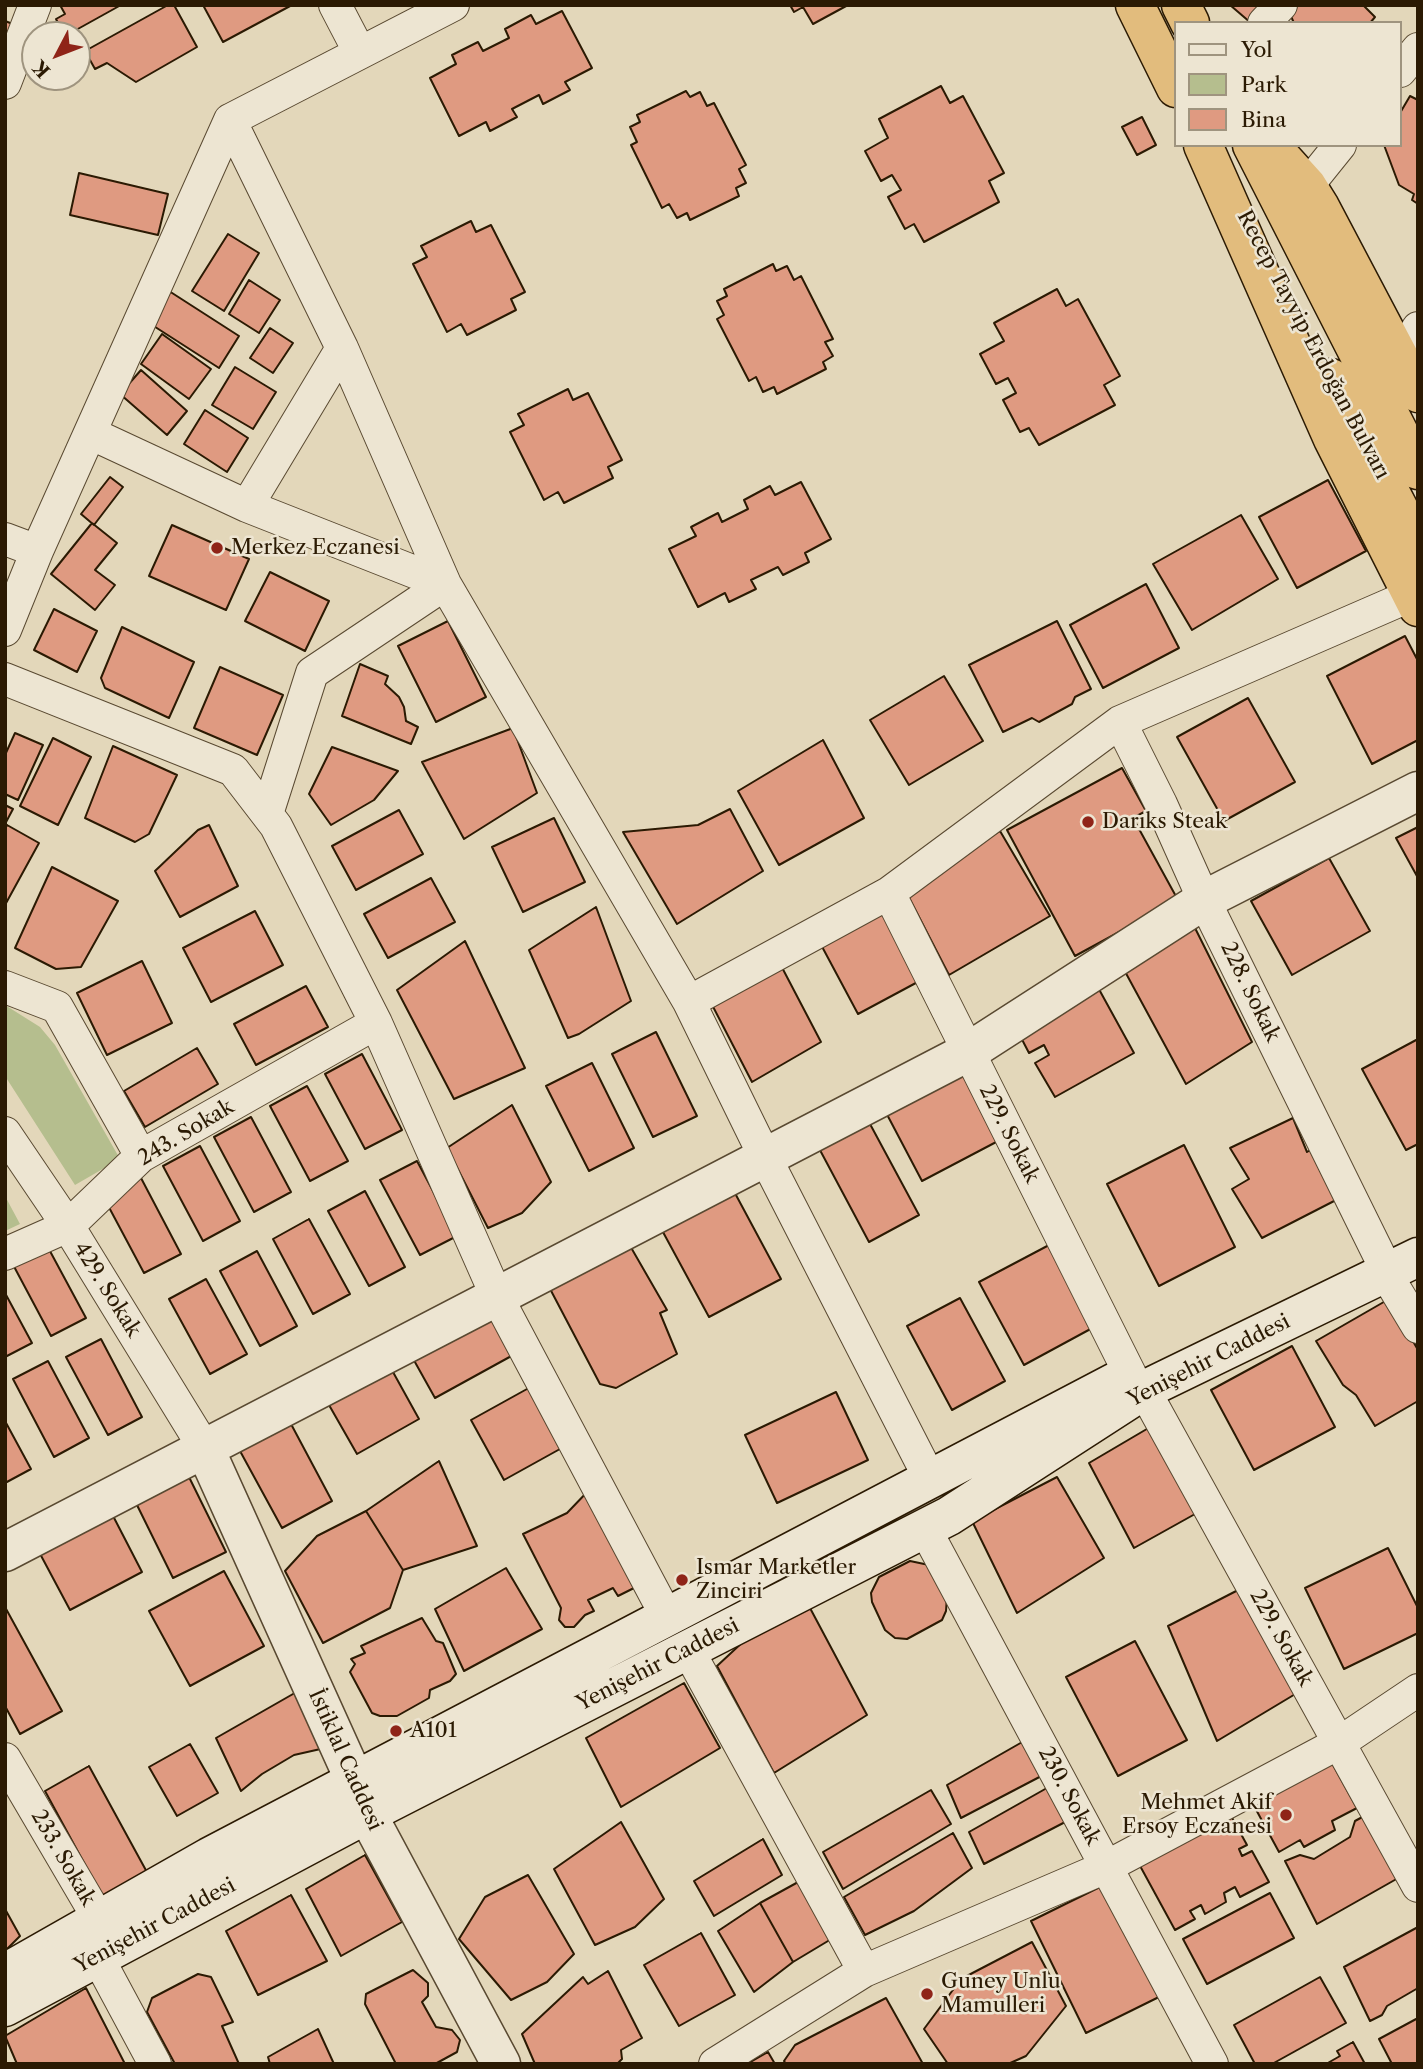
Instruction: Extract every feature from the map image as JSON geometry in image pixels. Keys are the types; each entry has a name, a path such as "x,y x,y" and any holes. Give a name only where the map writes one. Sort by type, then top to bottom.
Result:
{"highway":[{"path":"1135,5 1174,84"},
{"path":"1181,5 1189,21"},
{"path":"1206,147 1333,439 1415,601"},
{"name":"Recep Tayyip Erdoğan Bulvarı","path":"1206,147 1359,430 1418,547"},
{"name":"Recep Tayyip Erdoğan Bulvarı","path":"1253,147 1418,470"},
{"path":"1272,147 1307,186 1409,343 1418,393"}],"main road":[{"path":"5,1552 968,1052 1204,900 1418,791"},
{"name":"Yenişehir Caddesi","path":"5,2007 98,1958 361,1797 667,1616 930,1479 1395,1264 1418,1242"},
{"name":"Yenişehir Caddesi","path":"5,1973 209,1857 361,1797 688,1650 925,1529 949,1516 1137,1382"},
{"name":"İstiklal Caddesi","path":"205,1449 361,1797 501,2064"}],"street":[{"path":"5,83 35,5"},
{"path":"335,5 360,53"},
{"path":"5,630 37,551 230,120 453,5"},
{"path":"1266,21 1281,5"},
{"path":"1402,69 1418,49"},
{"path":"230,120 342,348 445,584 689,1002 930,1479"},
{"path":"1307,186 1338,147"},
{"path":"247,506 342,348"},
{"path":"90,433 247,506 445,584"},
{"path":"5,539 37,551"},
{"path":"267,814 312,673 445,584"},
{"path":"689,1002 889,893 1119,722 1415,601"},
{"path":"5,679 233,770 276,826 376,1023 497,1297 667,1616"},
{"name":"228. Sokak","path":"1119,722 1161,804 1204,900 1395,1264 1418,1327"},
{"name":"229. Sokak","path":"889,893 1137,1382 1418,1886"},
{"path":"5,987 57,1007 141,1156"},
{"name":"243. Sokak","path":"5,1254 68,1226 141,1156 376,1023"},
{"name":"429. Sokak","path":"5,1133 68,1226 205,1449"},
{"name":"230. Sokak","path":"925,1529 1212,2064"},
{"path":"688,1650 864,1971"},
{"path":"715,2064 864,1971 1106,1867 1339,1743 1418,1690"},
{"name":"233. Sokak","path":"5,1759 100,1921"},
{"path":"98,1958 155,2064"}],"green space":[{"path":"5,1005 40,1027 55,1045 120,1159 75,1185 5,1076"},
{"path":"5,1196 20,1224 5,1231"}],"building":[{"path":"60,5 121,5 91,22 57,21 56,19 65,14"},
{"path":"168,5 174,5 197,47 136,82 107,63 95,69 91,62 91,48"},
{"path":"203,5 292,5 223,42"},
{"path":"790,5 848,5 813,24 803,7 794,12"},
{"path":"1230,5 1268,5 1253,21 1249,21"},
{"path":"1295,5 1363,5 1375,17 1372,21 1293,21 1289,12"},
{"path":"562,11 592,68 565,82 570,90 543,104 539,95 512,109 517,117 490,131 486,122 459,136 430,78 456,64 452,55 478,42 483,51 509,38 505,29 531,15 536,24"},
{"path":"5,21 18,26 5,51"},
{"path":"941,86 950,103 963,96 1004,173 989,181 999,202 924,242 914,224 905,229 888,197 901,190 892,175 881,181 865,151 888,138 879,119"},
{"path":"686,91 690,97 700,92 707,106 714,103 746,165 739,169 746,183 736,188 739,196 690,220 687,213 677,218 669,204 662,208 631,145 637,142 630,127 640,122 637,115"},
{"path":"1410,96 1418,100 1418,204 1412,200 1414,194 1399,185 1385,147 1402,147 1402,110"},
{"path":"1142,117 1156,145 1137,155 1122,127"},
{"path":"79,173 168,194 158,235 70,215"},
{"path":"471,221 476,232 491,225 525,292 511,299 516,310 467,335 461,324 447,332 413,264 427,257 421,246"},
{"path":"228,234 259,253 224,311 192,291"},
{"path":"773,264 776,271 787,266 794,280 801,276 833,339 825,342 833,356 823,362 826,369 777,394 774,387 763,392 756,377 749,381 717,319 724,315 717,301 727,296 724,289"},
{"path":"249,280 280,300 259,333 229,314"},
{"path":"1057,289 1066,306 1078,299 1120,376 1104,385 1115,405 1039,445 1029,428 1020,432 1003,400 1016,393 1008,378 996,384 980,354 1004,341 994,323"},
{"path":"169,291 239,336 219,368 149,323"},
{"path":"270,328 293,343 273,373 250,358"},
{"path":"162,334 211,369 189,399 141,364"},
{"path":"235,367 276,392 253,429 212,405"},
{"path":"141,370 187,411 167,435 120,394"},
{"path":"568,389 573,400 588,393 622,460 608,467 613,478 564,503 558,492 544,500 510,432 524,425 518,414"},
{"path":"205,410 248,438 227,472 184,444"},
{"path":"110,477 123,487 94,525 81,514"},
{"path":"1328,480 1366,551 1297,588 1259,517"},
{"path":"801,482 831,539 805,553 809,562 783,575 778,567 751,580 756,589 729,602 725,593 698,607 669,549 696,536 691,527 718,513 722,522 748,509 744,500 770,486 775,495"},
{"path":"1241,515 1278,579 1192,630 1153,564"},
{"path":"92,523 117,543 95,570 115,585 95,610 51,574"},
{"path":"172,525 249,559 226,610 149,576"},
{"path":"270,572 329,601 305,651 245,621"},
{"path":"1146,584 1179,648 1103,688 1070,625"},
{"path":"54,609 97,631 77,672 34,650"},
{"path":"448,621 486,697 436,722 398,646"},
{"path":"1057,621 1091,689 1075,697 1072,704 1039,722 1032,718 1003,732 969,665"},
{"path":"122,627 194,662 169,718 105,688 101,678"},
{"path":"1405,636 1418,661 1418,740 1372,764 1327,676"},
{"path":"360,664 388,676 385,684 399,697 406,721 418,727 411,744 342,716"},
{"path":"220,667 283,695 257,755 194,728"},
{"path":"944,676 983,741 909,785 870,720"},
{"path":"1248,698 1295,782 1224,821 1177,737"},
{"path":"513,728 537,793 464,839 422,762"},
{"path":"15,733 43,745 18,800 5,794 5,755"},
{"path":"53,738 91,757 58,825 20,806"},
{"path":"823,740 864,818 779,865 738,791"},
{"path":"113,746 177,775 149,834 135,842 85,818"},
{"path":"332,747 398,771 374,800 331,825 309,794"},
{"path":"1122,768 1146,811 1133,818 1178,900 1075,956 1007,830"},
{"path":"5,805 13,809 5,824"},
{"path":"730,809 763,871 677,924 623,832 698,825"},
{"path":"399,810 423,854 356,890 332,846"},
{"path":"554,818 585,882 523,912 492,847"},
{"path":"7,825 39,843 5,905 5,829"},
{"path":"209,825 238,886 180,917 155,871 198,830"},
{"path":"1418,827 1418,878 1396,838"},
{"path":"1000,831 1050,916 949,975 904,888"},
{"path":"1329,858 1370,931 1292,975 1251,901"},
{"path":"52,867 118,901 81,967 56,969 15,948"},
{"path":"431,878 455,922 388,958 364,914"},
{"path":"888,904 927,977 858,1014 819,941"},
{"path":"596,907 631,1001 579,1034 568,1038 529,950"},
{"path":"255,911 283,965 211,1002 183,948"},
{"path":"1192,922 1252,1042 1186,1084 1122,966"},
{"path":"465,941 525,1068 454,1099 397,990"},
{"path":"776,956 821,1042 752,1082 708,997"},
{"path":"142,961 172,1023 107,1055 77,993"},
{"path":"1095,982 1134,1053 1055,1097 1035,1063 1049,1055 1044,1045 1029,1053 1015,1026"},
{"path":"306,986 328,1027 256,1065 234,1024"},
{"path":"656,1032 697,1116 653,1137 612,1054"},
{"path":"1418,1039 1418,1144 1406,1150 1362,1069"},
{"path":"197,1048 218,1084 145,1127 124,1091"},
{"path":"362,1054 402,1130 365,1149 325,1074"},
{"path":"592,1063 634,1148 589,1171 546,1086"},
{"path":"962,1064 1000,1140 922,1181 882,1105"},
{"path":"307,1086 348,1161 310,1181 270,1106"},
{"path":"512,1105 551,1182 522,1213 488,1228 447,1148"},
{"path":"863,1111 919,1215 869,1242 813,1137"},
{"path":"251,1117 291,1192 254,1212 214,1137"},
{"path":"1293,1118 1307,1152 1316,1147 1338,1199 1262,1238 1232,1189 1249,1179 1230,1148"},
{"path":"1184,1145 1235,1247 1159,1286 1107,1184"},
{"path":"200,1146 240,1221 203,1241 163,1166"},
{"path":"417,1161 457,1236 420,1255 380,1180"},
{"path":"141,1178 181,1254 144,1273 104,1198"},
{"path":"729,1182 781,1279 709,1317 657,1221"},
{"path":"365,1191 405,1267 369,1286 328,1211"},
{"path":"309,1219 350,1294 313,1314 273,1239"},
{"path":"44,1240 86,1318 51,1336 10,1259"},
{"path":"629,1244 667,1310 660,1313 677,1354 616,1388 600,1384 548,1285"},
{"path":"1051,1244 1096,1326 1024,1365 979,1282"},
{"path":"257,1251 297,1326 260,1346 220,1271"},
{"path":"206,1279 247,1354 210,1374 169,1299"},
{"path":"5,1293 32,1343 5,1357"},
{"path":"960,1298 1005,1381 952,1410 907,1326"},
{"path":"1389,1299 1418,1350 1418,1401 1375,1426 1356,1395 1343,1385 1316,1341"},
{"path":"492,1311 515,1354 435,1398 411,1355"},
{"path":"101,1339 142,1417 108,1435 66,1357"},
{"path":"1292,1346 1335,1427 1254,1470 1211,1390"},
{"path":"48,1361 89,1438 54,1457 13,1379"},
{"path":"388,1363 419,1419 357,1454 325,1398"},
{"path":"536,1384 569,1444 504,1480 471,1420"},
{"path":"836,1392 868,1460 777,1503 745,1435"},
{"path":"5,1421 31,1469 5,1483"},
{"path":"1157,1423 1204,1509 1134,1548 1089,1463"},
{"path":"291,1424 332,1501 282,1528 240,1451"},
{"path":"439,1461 477,1546 403,1570 366,1511"},
{"path":"188,1475 226,1552 173,1578 135,1501"},
{"path":"1057,1477 1104,1558 1017,1613 972,1521"},
{"path":"591,1488 634,1588 618,1596 613,1588 588,1600 594,1611 585,1615 574,1627 565,1627 559,1620 561,1608 523,1534 567,1513"},
{"path":"366,1511 403,1570 390,1608 323,1643 285,1571 317,1536"},
{"path":"111,1512 142,1572 70,1610 38,1550"},
{"path":"1388,1548 1418,1608 1418,1633 1344,1669 1305,1588"},
{"path":"910,1561 929,1565 947,1596 946,1611 942,1620 907,1639 895,1638 885,1630 872,1602 871,1593 879,1577"},
{"path":"506,1568 542,1629 464,1671 435,1609"},
{"path":"224,1571 264,1646 190,1686 149,1611"},
{"path":"1244,1587 1297,1693 1217,1741 1168,1626"},
{"path":"5,1607 62,1711 20,1734 5,1706"},
{"path":"810,1608 867,1715 774,1773 717,1666 745,1640"},
{"path":"422,1618 436,1641 443,1643 456,1674 450,1681 430,1690 429,1698 397,1716 372,1713 350,1672 355,1664 351,1659 365,1653 361,1646"},
{"path":"1135,1641 1187,1740 1118,1776 1066,1677"},
{"path":"684,1683 720,1748 621,1807 586,1738"},
{"path":"300,1690 325,1748 294,1755 262,1774 241,1791 216,1738"},
{"path":"1031,1737 1049,1772 961,1818 947,1785"},
{"path":"190,1744 218,1793 177,1816 149,1767"},
{"path":"1331,1761 1357,1808 1332,1821 1335,1830 1304,1847 1300,1840 1279,1852 1253,1804"},
{"path":"89,1766 148,1874 103,1898 45,1791"},
{"path":"1054,1784 1071,1819 984,1864 969,1832"},
{"path":"931,1790 951,1824 843,1889 823,1852"},
{"path":"1230,1814 1247,1845 1239,1849 1242,1856 1252,1851 1269,1882 1240,1897 1235,1887 1224,1893 1226,1902 1205,1914 1201,1905 1190,1911 1195,1919 1175,1930 1139,1864"},
{"path":"1366,1815 1400,1877 1317,1924 1285,1861 1300,1855 1314,1859 1350,1837 1355,1821"},
{"path":"621,1822 664,1899 635,1927 595,1945 554,1869"},
{"path":"953,1833 972,1868 914,1911 865,1935 844,1897"},
{"path":"763,1839 782,1875 714,1916 694,1881"},
{"path":"365,1855 402,1922 341,1956 306,1889"},
{"path":"528,1875 574,1954 547,1982 511,2000 459,1939 485,1897"},
{"path":"800,1881 833,1938 793,1962 760,1903"},
{"path":"1108,1883 1163,1995 1086,2033 1031,1921"},
{"path":"1270,1893 1294,1938 1207,1984 1183,1939"},
{"path":"291,1895 327,1961 258,1995 226,1931"},
{"path":"760,1903 793,1962 754,1992 718,1931"},
{"path":"5,1909 20,1936 5,1951"},
{"path":"1418,1927 1418,1988 1387,2006 1382,2015 1370,2021 1344,1967"},
{"path":"701,1933 735,1995 679,2026 644,1965"},
{"path":"1032,1942 1066,2006 1026,2056 1008,2064 948,2064 924,2029 961,1979"},
{"path":"413,1970 428,1983 428,1996 422,2002 436,2027 452,2030 460,2040 457,2052 435,2064 396,2064 365,2004 366,1994"},
{"path":"608,1971 642,2038 621,2050 622,2059 617,2064 535,2064 522,2034 583,1977 588,1984"},
{"path":"198,1974 211,1977 233,2022 222,2026 239,2064 175,2064 147,2012 152,1998"},
{"path":"1320,1977 1346,2023 1272,2064 1255,2064 1234,2025"},
{"path":"86,1988 125,2064 17,2064 5,2036"},
{"path":"886,1998 923,2064 786,2064 784,2061 795,2045"},
{"path":"1418,2018 1418,2064 1392,2064 1379,2039"},
{"path":"318,2029 334,2064 270,2064 268,2057"},
{"path":"1353,2042 1365,2064 1326,2064 1340,2056 1337,2051"},
{"path":"768,2052 775,2064 747,2064"}],"place":[{"name":"Merkez Eczanesi","path":"217,548"},
{"name":"Darıks Steak","path":"1088,822"},
{"name":"Ismar Marketler Zinciri","path":"682,1580"},
{"name":"A101","path":"396,1731"},
{"name":"Mehmet Akif Ersoy Eczanesi","path":"1286,1815"},
{"name":"Guney Unlu Mamulleri","path":"927,1994"}]}
